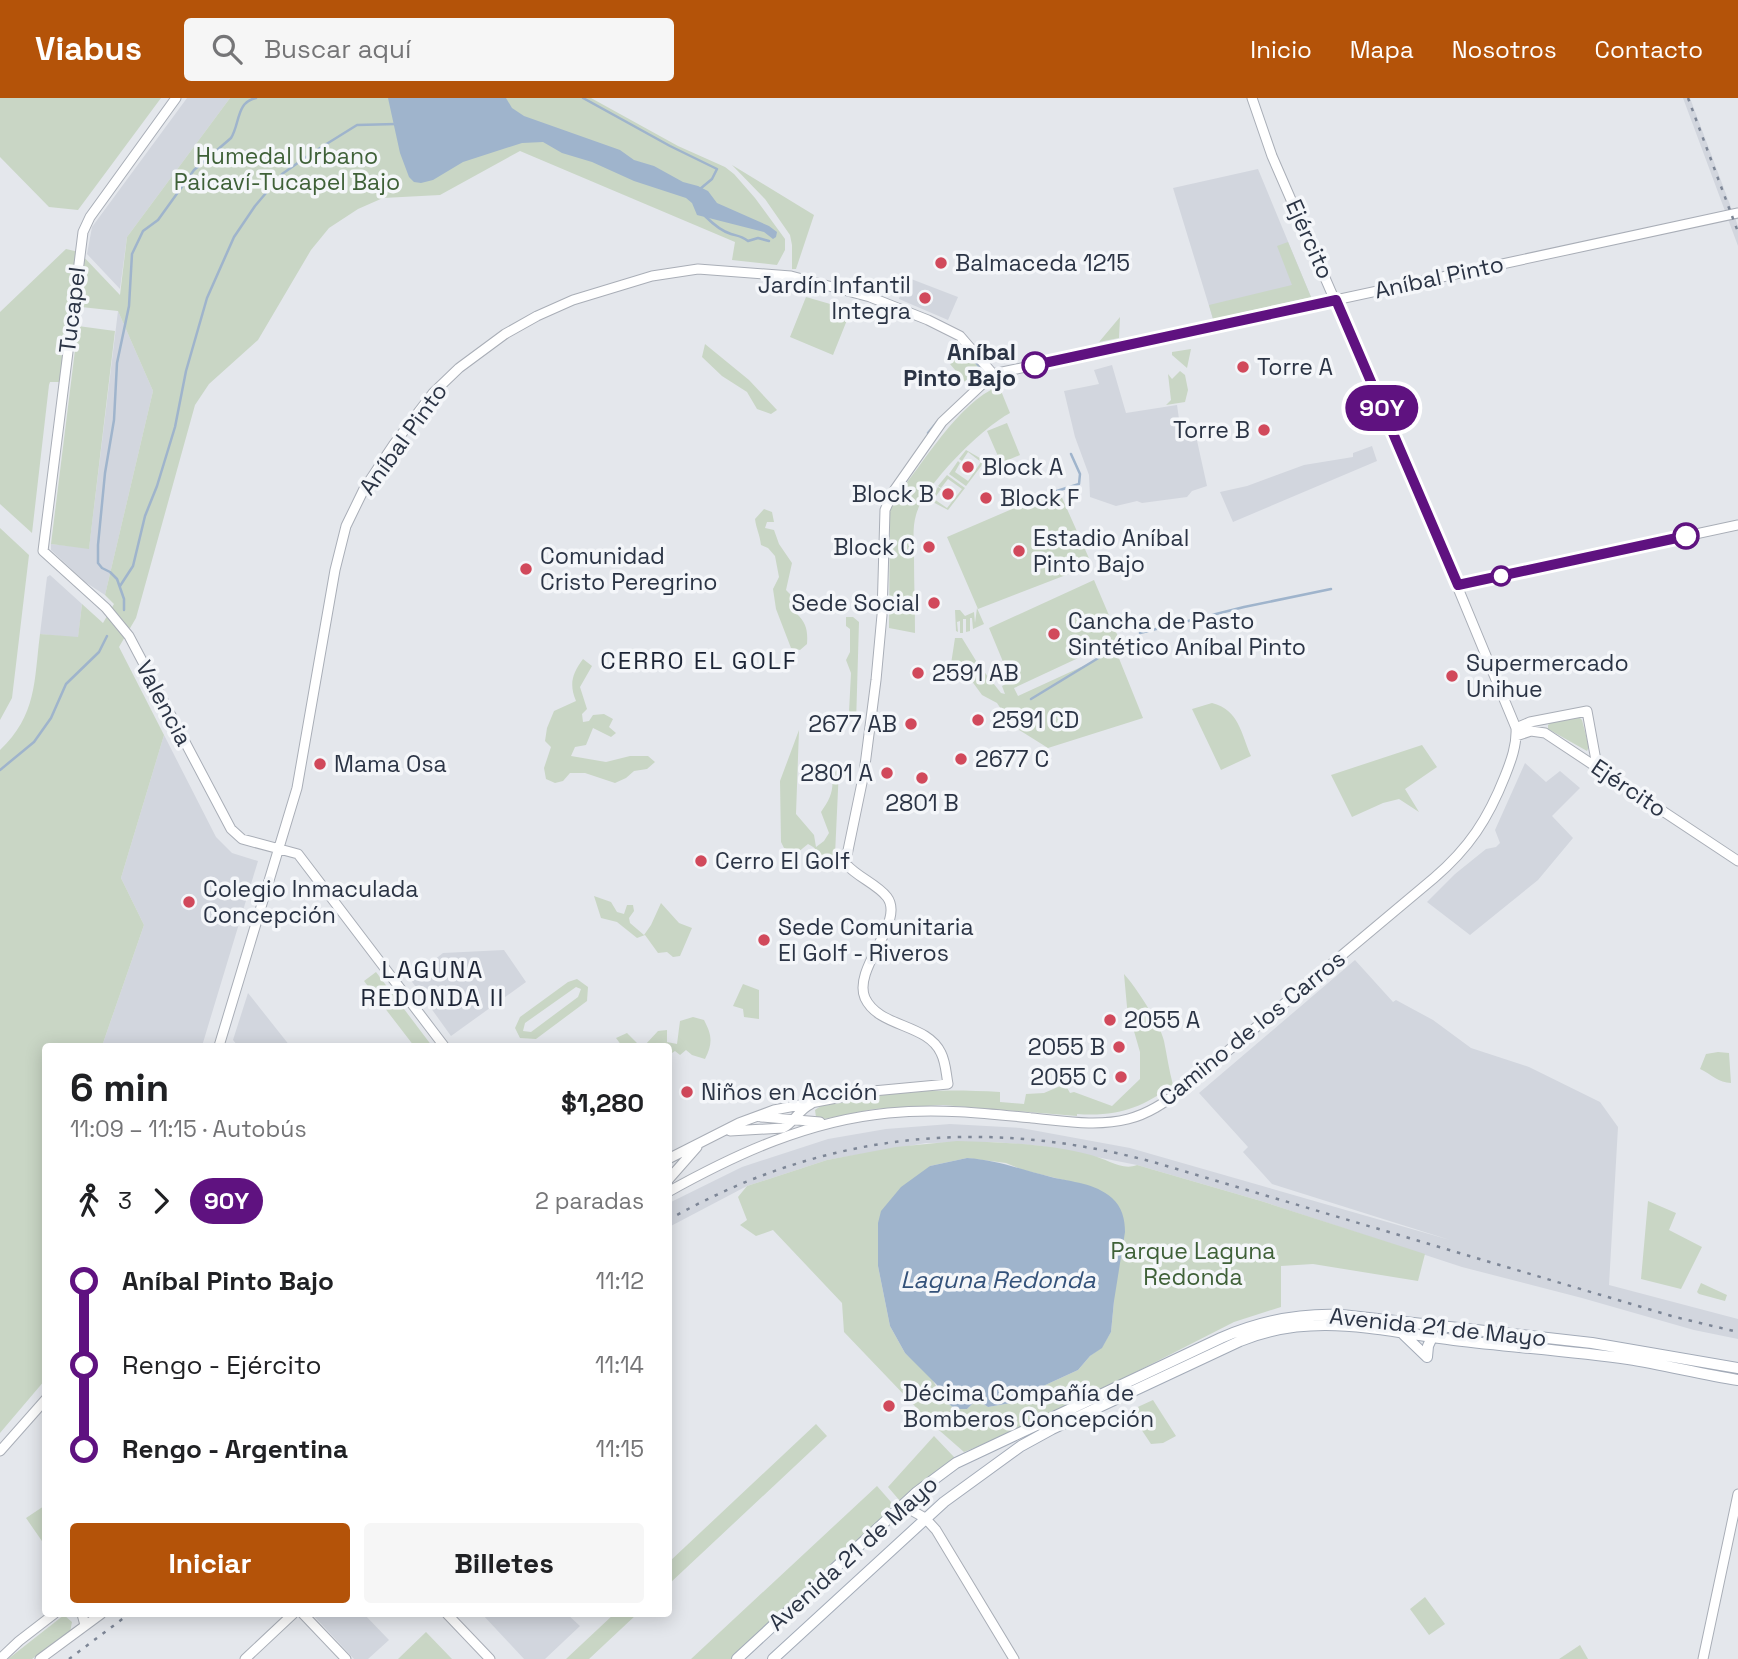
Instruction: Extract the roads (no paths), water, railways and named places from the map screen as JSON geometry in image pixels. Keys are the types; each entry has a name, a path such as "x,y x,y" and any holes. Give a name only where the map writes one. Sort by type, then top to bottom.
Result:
{"main road":[{"name":"Avenida 21 de Mayo","path":"737,1659 902,1505 937,1476 964,1459 1251,1326 1293,1317 1328,1314 1592,1343 1738,1368"},
{"name":"Avenida 21 de Mayo","path":"773,1659 925,1518 982,1474 1042,1434 1251,1336 1278,1328 1314,1324 1357,1326 1431,1337 1608,1356 1738,1380"},
{"path":"1401,1332 1427,1357 1427,1346 1431,1337 1446,1327"}],"street":[{"name":"Tucapel","path":"43,551 83,232 90,216 176,98"},
{"name":"Ejército","path":"1252,98 1272,156 1458,585 1516,733 1545,733 1738,861"},
{"name":"Aníbal Pinto","path":"220,1043 301,774 337,559 350,516 371,478 414,416 445,381 490,344 537,316 586,296 652,276 698,269 791,276 851,291 928,320 960,337 993,374 1738,213"},
{"path":"672,1157 752,1118 796,1105 883,1090 948,1084 942,1054 933,1042 877,1012 865,997 863,987 866,972 891,916 891,906 881,892 846,864 864,773 876,680 882,615 885,510 893,492 942,422 993,374"},
{"path":"1458,585 1738,525"},
{"name":"Valencia","path":"43,551 106,608 129,636 231,829 242,839 280,848"},
{"path":"1516,733 1530,722 1587,711 1597,766"},
{"name":"Camino de los Carros","path":"832,1122 888,1113 949,1111 1096,1123 1129,1119 1153,1110 1248,1035 1456,858 1486,818 1510,763 1516,733"},
{"path":"280,848 300,856 442,1043"},
{"path":"719,1134 741,1130 781,1129 788,1126 802,1109 815,1102"},
{"path":"815,1102 812,1114 819,1122"},
{"path":"752,1118 766,1116 832,1122"},
{"path":"672,1190 762,1144 832,1122"},
{"path":"672,1176 702,1142"},
{"path":"0,1451 42,1404"},
{"path":"1703,1659 1738,1494"},
{"path":"902,1505 925,1518 938,1533 1014,1659"},
{"path":"0,1659 50,1617"},
{"path":"83,1617 85,1625"},
{"path":"40,1659 97,1617"},
{"path":"245,1659 290,1617"},
{"path":"306,1617 346,1659"},
{"path":"450,1617 490,1659"},
{"path":"0,1649 19,1641"}],"water":[{"path":"388,98 506,98 512,108 524,116 620,150 634,160 654,166 683,182 708,191 717,203 769,226 777,232 776,237 773,239 764,232 697,215 692,203 686,198 562,153 543,142 522,143 463,162 433,180 414,182 409,177 400,153"},
{"name":"Laguna Redonda","path":"967,1158 1000,1163 1098,1189 1112,1198 1121,1209 1125,1232 1111,1332 1102,1348 1090,1356 1078,1370 1041,1387 1022,1401 988,1407 982,1403 972,1404 967,1409 956,1409 944,1401 937,1385 905,1353 890,1326 878,1266 878,1223 881,1211 901,1187 930,1166"}],"waterway":[{"path":"124,610 124,599 117,579 98,563 98,545 105,473 114,420 117,363 129,306 132,254 143,231 158,220 194,170 231,138 245,104 256,98"},
{"path":"583,98 717,169 712,179 700,189"},
{"path":"120,586 133,566 145,516 175,427 186,371 207,298 234,237 282,174 312,153 357,125 396,124"},
{"path":"705,216 724,231 748,241 758,238 769,241"},
{"path":"967,352 979,366 980,381"},
{"path":"928,433 937,422"},
{"path":"1044,495 1079,484 1080,474 1071,454"},
{"path":"1140,633 1331,589"},
{"path":"0,770 34,742 51,718 66,684 99,652 107,636"},
{"path":"1031,699 1128,640"}],"railway":[{"path":"1688,98 1738,232"},
{"path":"672,1218 726,1190 785,1167 844,1151 904,1141 965,1137 1027,1139 1089,1148 1153,1162 1675,1317 1738,1332"},
{"path":"69,1659 125,1617"}],"place":[{"name":"Balmaceda 1215","path":"941,263"},
{"name":"Jardín Infantil Integra","path":"925,298"},
{"name":"Aníbal Pinto Bajo","path":"1035,365"},
{"name":"Torre A","path":"1243,367"},
{"name":"Torre B","path":"1264,430"},
{"name":"Block A","path":"968,467"},
{"name":"Block B","path":"948,494"},
{"name":"Block F","path":"986,498"},
{"name":"Block C","path":"929,547"},
{"name":"Estadio Aníbal Pinto Bajo","path":"1019,551"},
{"name":"Comunidad Cristo Peregrino","path":"526,569"},
{"name":"Sede Social","path":"934,603"},
{"name":"Cancha de Pasto Sintético Aníbal Pinto","path":"1054,634"},
{"name":"2591 AB","path":"918,673"},
{"name":"Supermercado Unihue","path":"1452,676"},
{"name":"2591 CD","path":"978,720"},
{"name":"2677 AB","path":"911,724"},
{"name":"2677 C","path":"961,759"},
{"name":"Mama Osa","path":"320,764"},
{"name":"2801 A","path":"887,773"},
{"name":"2801 B","path":"922,778"},
{"name":"Cerro El Golf","path":"701,861"},
{"name":"Colegio Inmaculada Concepción","path":"189,902"},
{"name":"Sede Comunitaria El Golf - Riveros","path":"764,940"},
{"name":"2055 A","path":"1110,1020"},
{"name":"2055 B","path":"1119,1047"},
{"name":"2055 C","path":"1121,1077"},
{"name":"Niños en Acción","path":"687,1092"},
{"name":"Décima Compañía de Bomberos Concepción","path":"889,1406"}],"district":[{"name":"CERRO EL GOLF","path":"699,661"},
{"name":"LAGUNA REDONDA II","path":"433,984"}],"park label":[{"name":"Humedal Urbano Paicaví-Tucapel Bajo","path":"287,169"},
{"name":"Parque Laguna Redonda","path":"1193,1264"}]}
